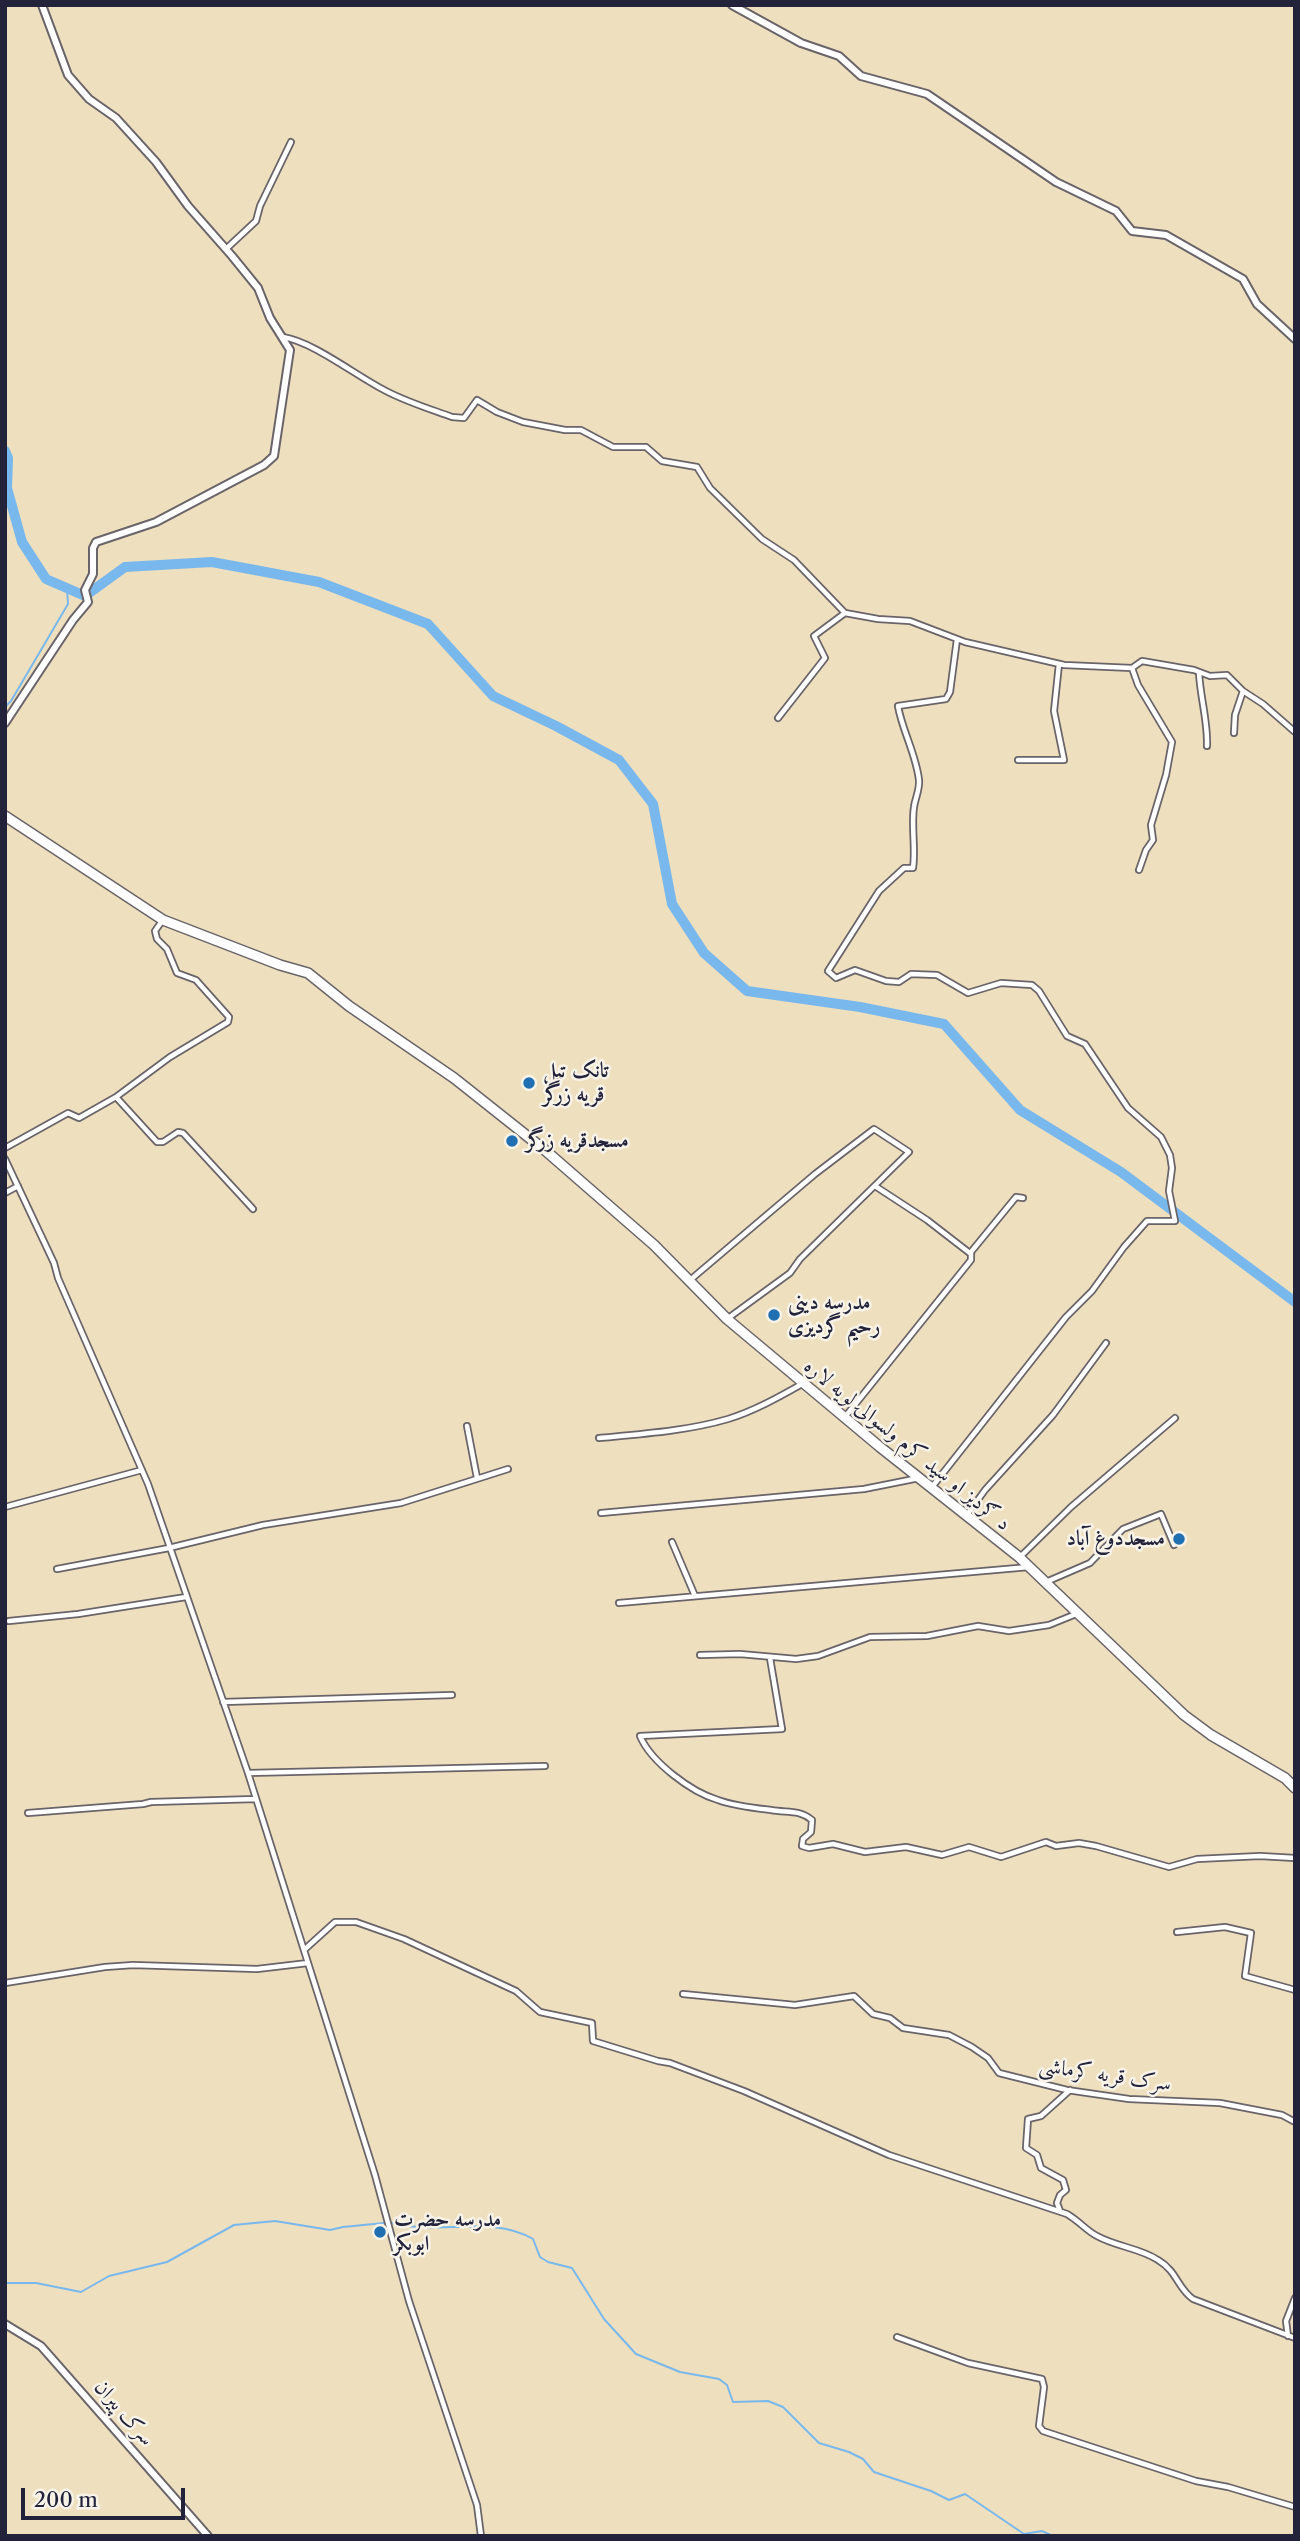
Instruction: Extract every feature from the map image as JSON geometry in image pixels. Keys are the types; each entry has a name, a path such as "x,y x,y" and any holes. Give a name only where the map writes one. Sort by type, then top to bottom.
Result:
{"highway":[{"name":"د ګردیز او سید کرم ولسوالۍ لویه لاره","path":"5,816 163,920 308,973 349,1006 454,1078 546,1151 654,1245 727,1319 844,1418 1019,1557 1184,1715 1211,1735 1285,1778 1295,1788"}],"street":[{"path":"5,723 73,620 88,602 85,590 93,574 93,548 96,542 156,522 264,465 274,456 290,350 270,318 258,288 188,206 156,162 116,118 89,99 68,75 42,5"},
{"path":"732,5 801,43 839,56 860,76 927,94 1056,182 1116,211 1132,231 1166,235 1242,279 1258,304 1295,339"},
{"path":"226,249 256,221 260,206 291,142"},
{"path":"282,337 292,339 329,358 389,393 453,418 464,418 477,400 497,412 523,422 565,430 581,430 613,447 646,447 662,461 696,467 710,488 762,538 794,560 845,613 910,621 957,639 1059,664 1132,668 1142,662 1210,676 1227,675 1295,732"},
{"path":"778,718 825,658 814,636 845,613"},
{"path":"931,1488 1066,1317 1092,1292 1124,1247 1147,1221 1175,1221 1169,1191 1172,1168 1170,1155 1161,1137 1128,1108 1085,1044 1067,1036 1032,985 1001,983 968,993 937,975 911,974 899,982 886,981 855,970 836,978 828,971 879,891 904,868 913,868 916,850 913,810 919,783 908,734 900,718 898,706 946,699 950,691 957,639"},
{"path":"1018,760 1064,760 1055,712 1059,664"},
{"path":"1132,668 1138,685 1172,742 1166,775 1151,825 1153,841 1146,850 1139,870"},
{"path":"1199,672 1200,693 1208,732 1207,746"},
{"path":"1234,733 1235,715 1243,691"},
{"path":"5,1148 68,1113 79,1118 117,1097 170,1057 230,1020 196,981 186,978 173,967 169,954 157,939 155,931 163,920"},
{"path":"117,1097 157,1142 163,1142 178,1132 183,1133 253,1209"},
{"path":"688,1281 815,1174 874,1129 909,1152 800,1259 790,1273 727,1319"},
{"path":"5,1159 54,1263 58,1278 142,1470 248,1773 375,2175 409,2301 477,2505 481,2536"},
{"path":"5,1193 18,1186"},
{"path":"875,1186 973,1255"},
{"path":"844,1418 973,1255 971,1252 1016,1197 1023,1198"},
{"path":"966,1516 985,1490 1053,1415 1106,1343"},
{"path":"599,1438 661,1432 719,1421 777,1398 803,1383"},
{"path":"1019,1557 1071,1507 1175,1418"},
{"path":"467,1426 477,1478"},
{"path":"57,1569 169,1548 263,1525 401,1503 508,1469"},
{"path":"5,1507 142,1470"},
{"path":"601,1513 864,1489 919,1478"},
{"path":"1046,1582 1090,1563 1123,1529 1161,1514 1174,1545"},
{"path":"672,1542 695,1596"},
{"path":"619,1603 1028,1567"},
{"path":"9,1621 78,1614 186,1597"},
{"path":"700,1655 740,1654 796,1659 818,1656 870,1637 927,1636 978,1626 1009,1631 1049,1625 1077,1614"},
{"path":"770,1658 782,1729 640,1736 646,1750 672,1775 716,1800 775,1811 804,1813 812,1820 811,1832 803,1839 802,1846 809,1848 833,1844 865,1852 906,1847 942,1855 969,1847 1001,1857 1046,1842 1056,1846 1079,1843 1169,1867 1197,1859 1260,1856 1295,1858"},
{"path":"223,1702 452,1695"},
{"path":"248,1773 545,1766"},
{"path":"28,1813 150,1802 256,1799"},
{"path":"304,1951 335,1922 356,1922 392,1934 516,1991 540,2012 592,2023 593,2041 658,2062 670,2063 744,2091 889,2155 1060,2212 1080,2221 1099,2237 1158,2259 1174,2273 1185,2294 1193,2300 1295,2338"},
{"path":"1177,1932 1225,1927 1251,1933 1245,1976 1295,1990"},
{"path":"5,1983 133,1965 257,1969 308,1963"},
{"name":"سرک قریه کرماشی","path":"683,1994 795,2005 854,1996 873,2014 890,2018 904,2028 949,2035 972,2047 988,2058 999,2073 1070,2090 1129,2099 1220,2103 1282,2115 1295,2122"},
{"path":"1060,2212 1056,2203 1066,2190 1063,2180 1041,2168 1037,2155 1026,2148 1025,2138 1028,2119 1041,2116 1070,2090"},
{"path":"1288,2336 1286,2321 1295,2298"},
{"name":"سرک پیران","path":"5,2324 41,2346 208,2536"},
{"path":"897,2337 968,2363 1042,2379 1044,2387 1039,2426 1043,2431 1196,2481 1228,2487 1295,2507"}],"waterway":[{"path":"5,451 8,458 7,488 22,542 46,579 85,596 125,567 212,562 319,582 428,624 493,696 619,760 653,804 672,904 704,953 747,991 860,1007 944,1024 1020,1110 1121,1172 1295,1302"},
{"path":"5,707 68,604 67,588"},
{"path":"5,2283 36,2283 81,2292 109,2276 167,2262 234,2225 275,2221 330,2230 384,2223"},
{"path":"391,2223 423,2227 487,2227 518,2232 533,2239 540,2257 548,2262 572,2268 604,2319 636,2354 680,2372 719,2379 727,2385 733,2402 768,2401 783,2407 819,2443 863,2459 874,2472 931,2491 949,2500 965,2494 1024,2534 1042,2531 1053,2536"}],"place":[{"name":"تانک تیل قریه زرگر","path":"529,1083"},
{"name":"مسجدقریه زرگر","path":"512,1141"},
{"name":"مدرسه دینی رحیم گردیزی","path":"774,1315"},
{"name":"مسجددوغ آباد","path":"1179,1539"},
{"name":"مدرسه حضرت ابوبکر","path":"380,2232"}]}
